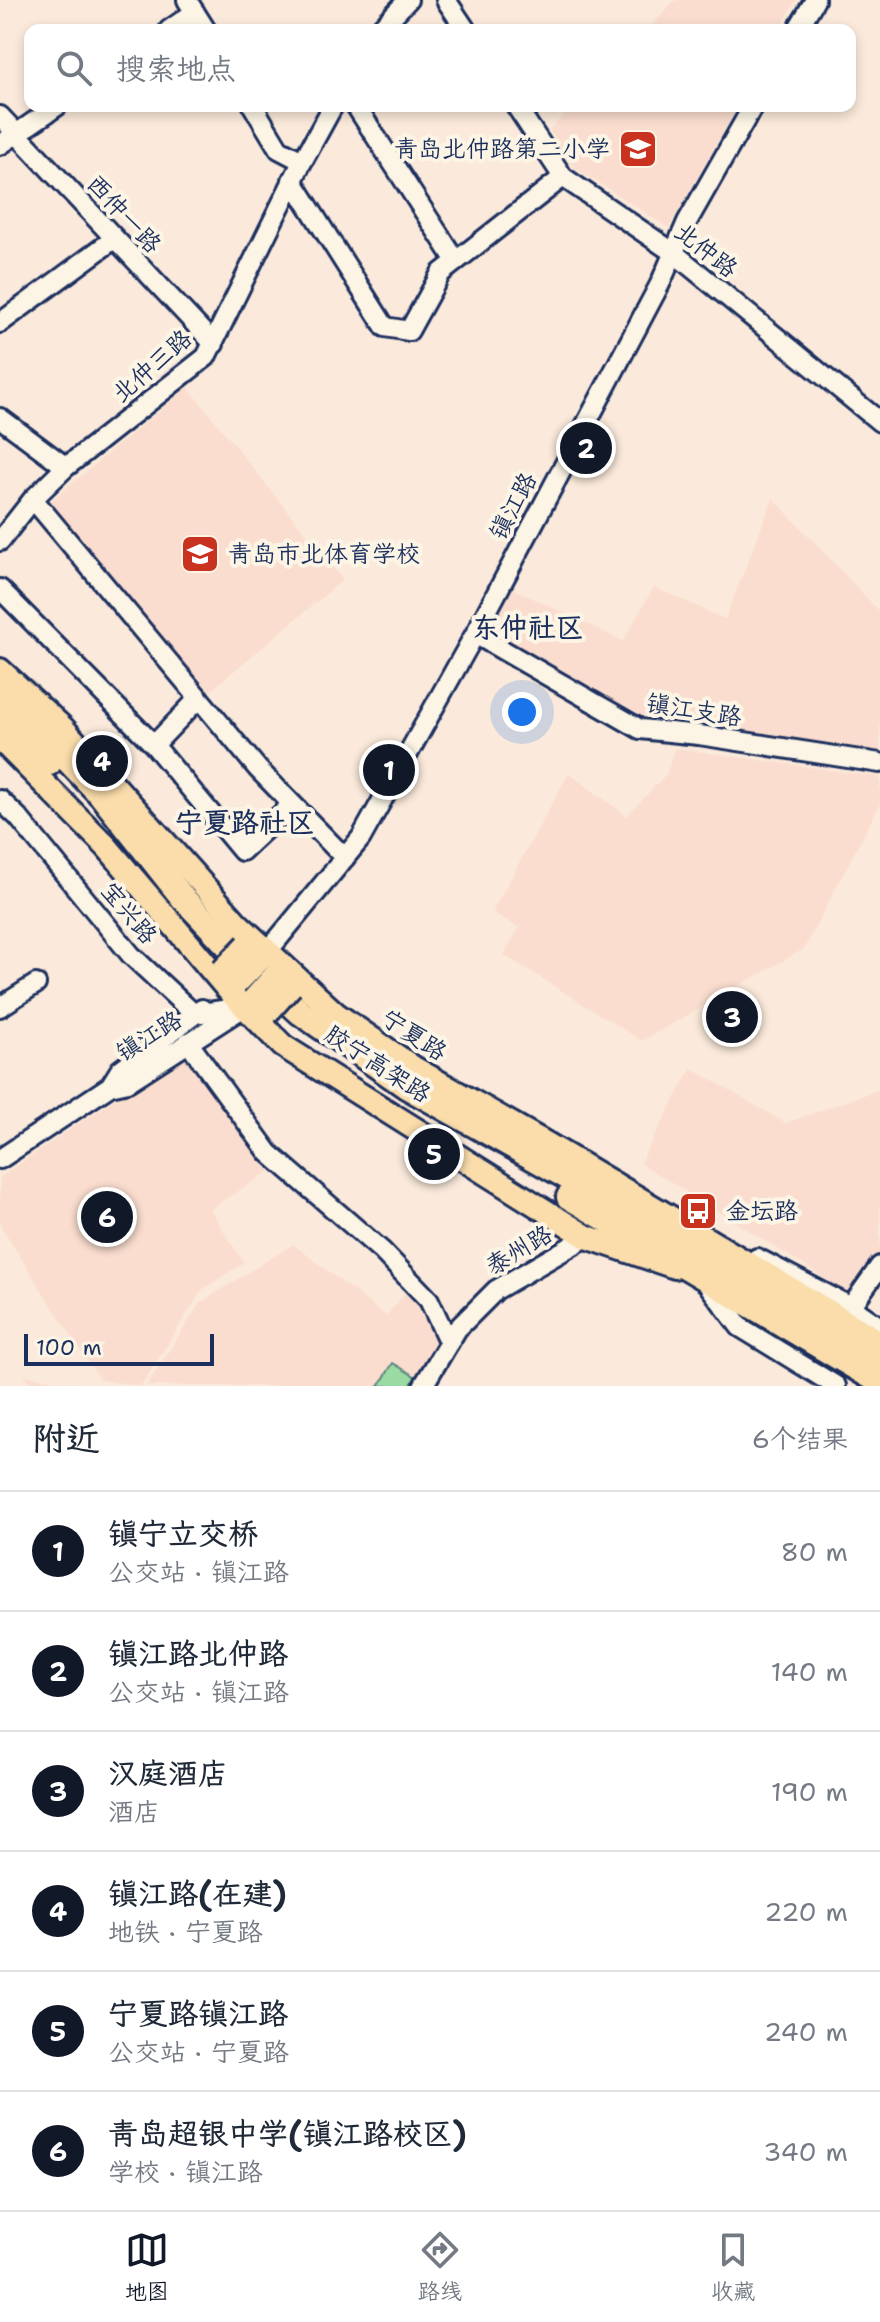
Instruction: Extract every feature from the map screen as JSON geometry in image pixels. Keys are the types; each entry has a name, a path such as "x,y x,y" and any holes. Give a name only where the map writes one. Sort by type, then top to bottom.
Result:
{"highway":[{"name":"胶宁高架路","path":"0,689 102,796 183,898 237,955 301,1013 406,1086 730,1269 880,1361"},
{"name":"胶宁高架路","path":"0,714 88,804 169,907 289,1023 396,1098 613,1222 880,1382"}],"main road":[{"name":"宁夏路","path":"0,670 63,728 272,962 336,1014 414,1068 880,1342"},
{"path":"0,739 107,847 283,1046 587,1237 702,1276"},
{"name":"镇江路","path":"241,996 272,962"},
{"path":"241,996 272,962"}],"street":[{"path":"385,24 408,0"},
{"path":"446,0 462,24"},
{"path":"801,24 815,0"},
{"path":"174,24 191,6 202,24"},
{"path":"0,145 48,112"},
{"path":"257,112 279,149 302,161"},
{"name":"北仲三路","path":"0,541 33,499 66,467 206,357 292,180 330,112"},
{"path":"360,112 456,261"},
{"name":"北仲路","path":"520,112 563,177 674,253 880,422"},
{"name":"镇江路","path":"272,962 297,917 361,838 475,634 660,284 687,222 750,112"},
{"name":"西仲一路","path":"0,116 214,344"},
{"path":"292,180 385,327 409,331 441,273 563,177"},
{"path":"0,323 114,239"},
{"path":"0,418 66,467"},
{"path":"33,499 258,769 345,858"},
{"path":"0,589 154,745 242,851 292,804"},
{"name":"镇江支路","path":"475,634 640,729 880,763"},
{"path":"154,745 199,698"},
{"name":"宝兴路","path":"0,800 18,817 131,955 194,1014"},
{"path":"0,1007 36,984"},
{"name":"镇江路","path":"110,1086 120,1070 194,1014 241,996"},
{"name":"镇江路","path":"0,1159 110,1086 128,1082 188,1042 241,996"},
{"path":"188,1042 269,1153 382,1251 429,1300 449,1343"},
{"name":"泰州路","path":"433,1382 457,1329 496,1290 587,1237"},
{"path":"717,1244 748,1254 851,1307 880,1327"},
{"path":"851,1307 880,1266"},
{"path":"702,1276 740,1327 836,1386"}],"shaded area":[{"path":"675,0 796,0 783,24 653,24"},
{"name":"青岛北仲路第二小学","path":"567,112 735,112 669,228 575,168 549,130"},
{"name":"青岛市北体育学校","path":"188,387 343,580 198,701 40,510"},
{"path":"773,498 880,612 880,756 643,721 489,633 512,588 623,641 654,587 725,619"},
{"path":"674,748 880,777 880,804 804,949 642,1041 504,955 519,928 492,912 569,773 627,816 667,773"},
{"path":"183,1053 270,1171 210,1209 244,1263 203,1289 141,1386 100,1380 0,1226 0,1177"},
{"path":"692,1068 786,1123 877,1090 880,1092 880,1255 853,1296 640,1163"},
{"path":"293,1244 386,1316 408,1289 423,1305 443,1341 421,1380 393,1363 379,1386 146,1386 200,1303"},
{"path":"24,1375 92,1386 32,1386"}],"green space":[{"path":"393,1363 421,1380 418,1386 379,1386"}],"place":[{"name":"青岛北仲路第二小学","path":"638,149"},
{"name":"镇江路北仲路","path":"586,448"},
{"name":"青岛市北体育学校","path":"200,554"},
{"name":"镇江路(在建)","path":"102,761"},
{"name":"镇宁立交桥","path":"389,770"},
{"name":"汉庭酒店","path":"732,1017"},
{"name":"宁夏路镇江路","path":"434,1154"},
{"name":"金坛路","path":"698,1211"},
{"name":"青岛超银中学(镇江路校区)","path":"107,1217"}],"district":[{"name":"东仲社区","path":"528,627"},
{"name":"宁夏路社区","path":"245,822"}]}
